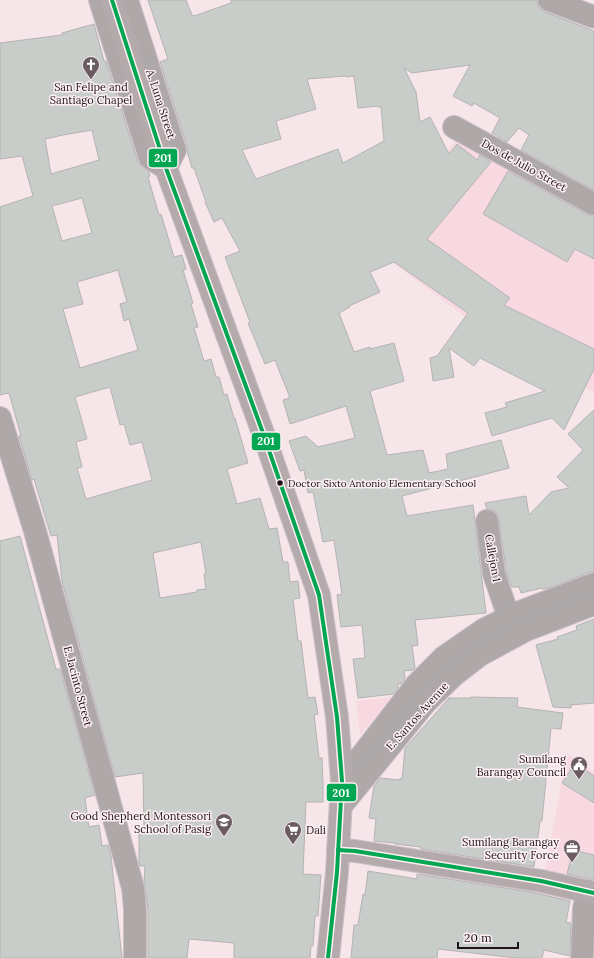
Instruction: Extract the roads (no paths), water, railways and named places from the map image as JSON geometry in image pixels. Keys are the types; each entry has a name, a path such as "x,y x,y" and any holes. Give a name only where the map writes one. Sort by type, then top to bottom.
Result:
{"main road":[{"path":"112,0 166,168 263,433 319,596 337,717 342,781 338,850 328,958"},
{"path":"338,850 354,851 541,881 591,892"}],"street":[{"path":"100,0 150,158 166,168"},
{"name":"A. Luna Street","path":"127,0 175,150 166,168"},
{"path":"549,0 594,17"},
{"name":"Dos de Julio Street","path":"454,127 594,204"},
{"name":"E. Jacinto Street","path":"0,418 35,531 133,888 135,909 135,958"},
{"name":"Callejon 1","path":"487,521 494,574 509,618"},
{"name":"E. Santos Avenue","path":"342,781 416,685 444,658 483,630 594,584"},
{"name":"E. Santos Avenue","path":"341,806 426,702 454,675 480,655 526,630 594,604"},
{"path":"582,958 584,908 591,892"}],"place":[{"name":"San Felipe and Santiago Chapel","path":"91,80"},
{"name":"Doctor Sixto Antonio Elementary School","path":"280,483"},
{"name":"Sumilang Barangay Council","path":"579,780"},
{"name":"Good Shepherd Montessori School of Pasig","path":"224,837"},
{"name":"Dali","path":"293,845"},
{"name":"Sumilang Barangay Security Force","path":"572,863"}]}
